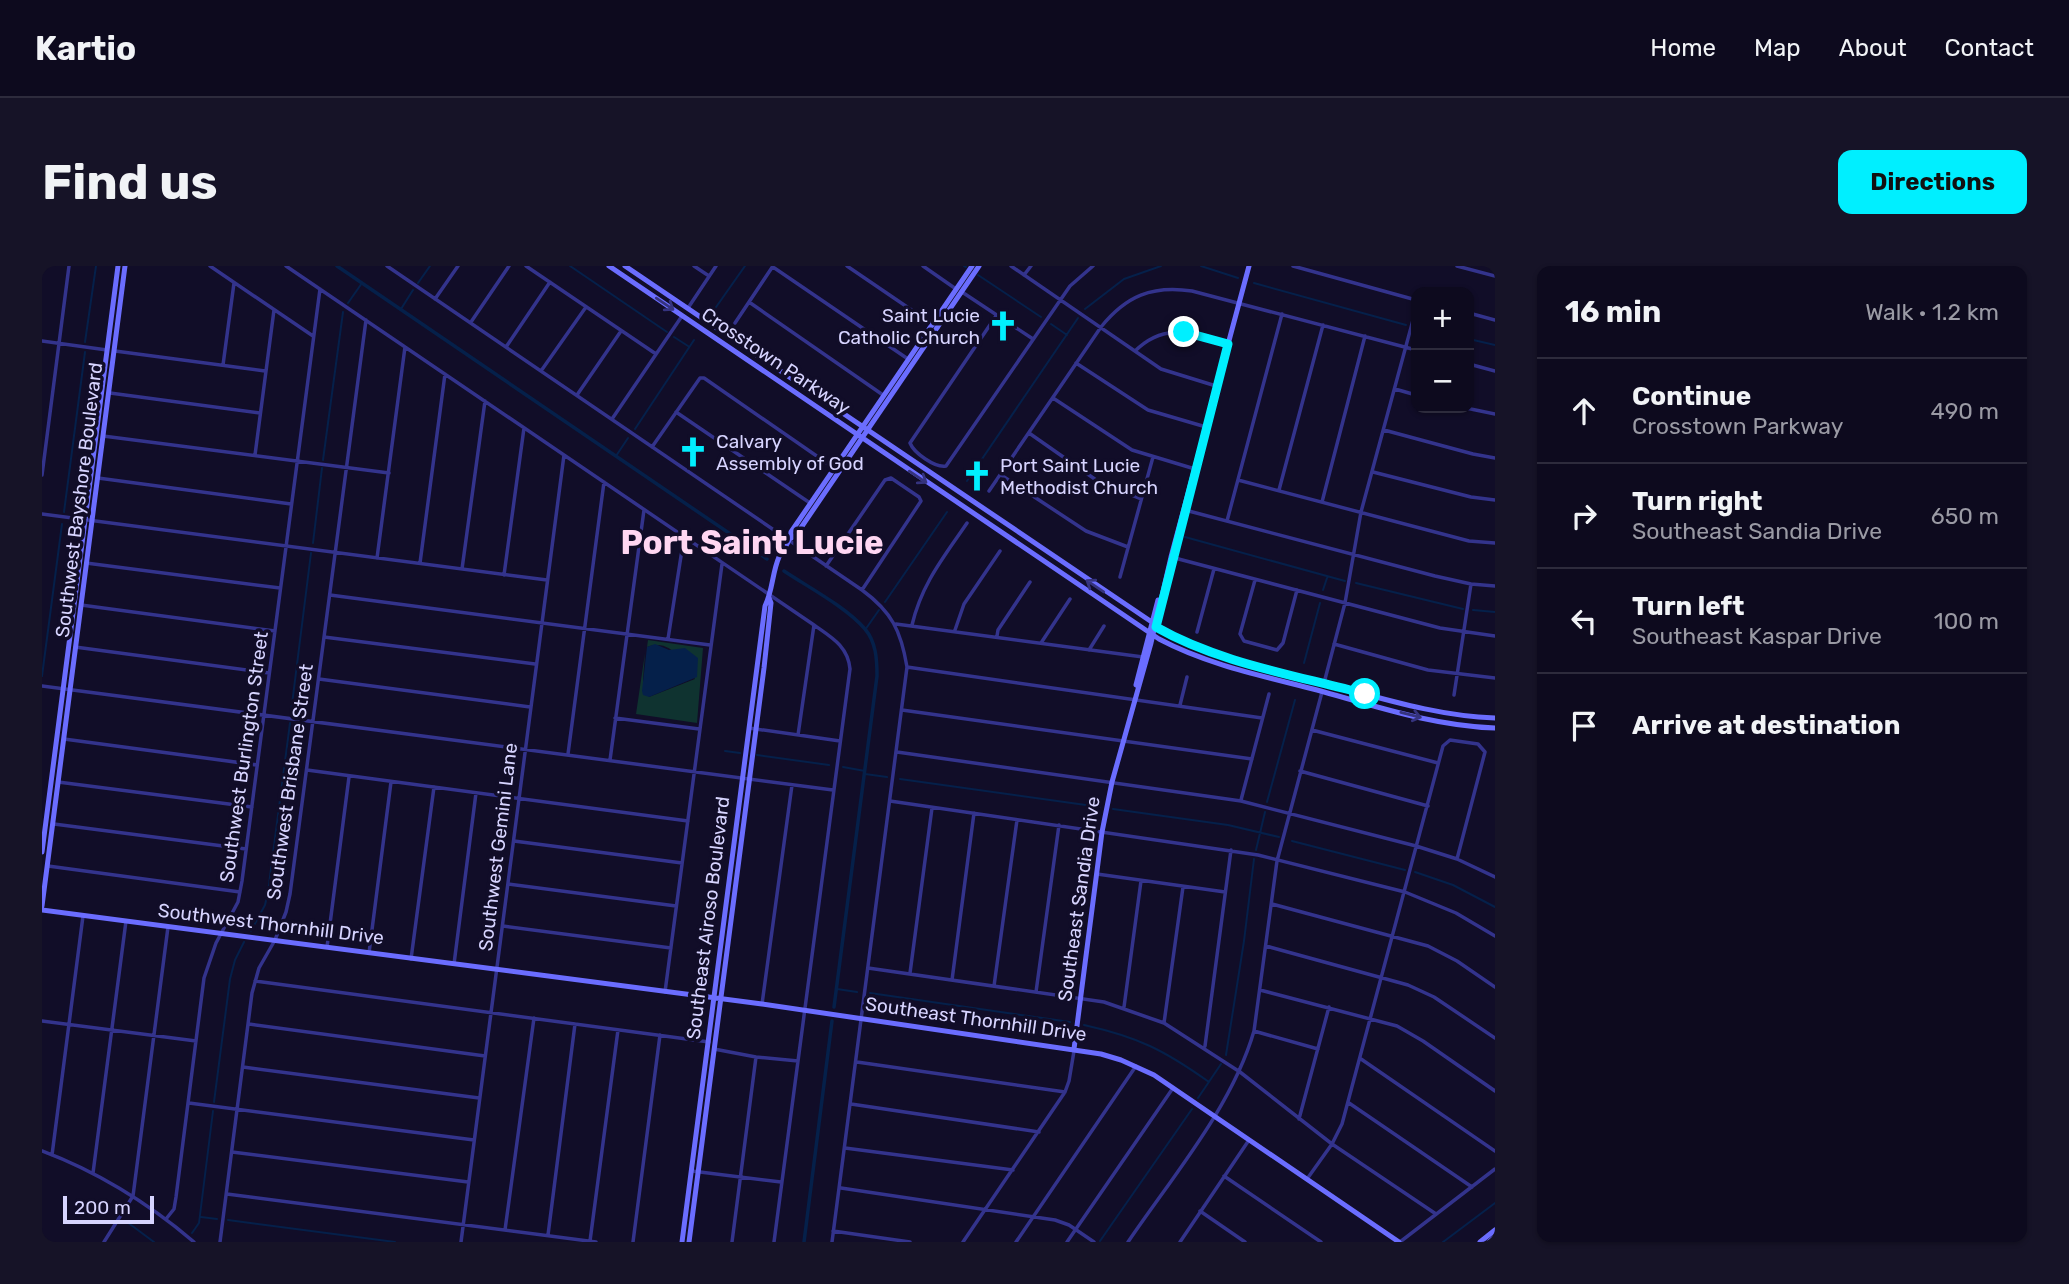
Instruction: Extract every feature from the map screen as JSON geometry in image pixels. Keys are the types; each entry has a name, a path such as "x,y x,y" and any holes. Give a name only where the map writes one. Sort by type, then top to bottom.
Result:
{"main road":[{"name":"Crosstown Parkway","path":"609,266 1151,635 1205,660 1321,692 1439,722 1495,728"},
{"name":"Crosstown Parkway","path":"625,266 1154,625 1181,640 1214,653 1396,702 1443,713 1495,718"},
{"name":"Southeast Airoso Boulevard","path":"790,539 796,535 864,429 959,290 972,266"},
{"name":"Southeast Airoso Boulevard","path":"959,290 979,266"},
{"name":"Southeast Sandia Drive","path":"1074,1049 1102,832 1112,782 1249,266"},
{"name":"Southwest Bayshore Boulevard","path":"42,852 81,605 100,404 123,267"},
{"name":"Southeast Airoso Boulevard","path":"864,429 883,395 935,326"},
{"name":"Southwest Bayshore Boulevard","path":"42,908 64,739 74,607 98,475 111,350"},
{"path":"100,404 102,408 99,429 103,436"},
{"name":"Southeast Airoso Boulevard","path":"695,1172 709,1042 718,999 749,778 765,606 779,558 791,532 834,468 859,437"},
{"path":"96,438 100,442 98,475"},
{"path":"79,570 77,597 81,605"},
{"path":"74,607 78,610 76,640"},
{"name":"Southeast Sandia Drive","path":"1134,699 1151,635"},
{"path":"1391,710 1392,704 1396,702"},
{"name":"Southeast Airoso Boulevard","path":"689,1242 687,1233 714,1049 742,778 753,728"},
{"path":"50,792 52,796 49,817 52,824"},
{"path":"44,833 48,837 48,858"},
{"name":"Southwest Thornhill Drive","path":"42,908 496,969"},
{"name":"Southeast Thornhill Drive","path":"496,969 762,1004 1101,1054 1136,1066 1173,1088 1400,1242"},
{"path":"1480,1242 1495,1230"},
{"name":"Southeast Airoso Boulevard","path":"682,1242 687,1233"},
{"path":"1489,1242 1495,1237"}],"street":[{"path":"42,475 69,266"},
{"path":"210,266 313,336"},
{"path":"286,266 844,648 849,661 840,741 774,1242"},
{"path":"387,266 790,539 862,590 884,608 896,624 907,667 832,1242"},
{"path":"394,271 398,266"},
{"path":"435,299 458,266"},
{"path":"471,323 509,266"},
{"path":"526,266 656,355"},
{"path":"694,266 709,276"},
{"path":"687,308 716,266"},
{"path":"735,323 773,266 908,359"},
{"path":"847,266 935,326"},
{"path":"923,266 1032,339"},
{"path":"1011,266 1170,373 1216,386"},
{"path":"1024,275 1031,266"},
{"path":"996,316 910,443 912,449 939,467 946,466 1060,299 1070,286 1093,266"},
{"path":"1293,266 1411,299"},
{"path":"1457,266 1495,276"},
{"path":"506,347 550,282"},
{"path":"223,365 234,283"},
{"name":"Southwest Burlington Street","path":"166,1219 174,1209 204,978 210,956 238,902 240,892 320,289"},
{"path":"989,491 1114,311 1127,302 1158,290 1192,291 1411,348"},
{"path":"749,302 883,395"},
{"path":"541,371 586,307"},
{"path":"254,455 274,310"},
{"path":"1227,521 1282,314"},
{"path":"1474,314 1495,320"},
{"path":"612,419 682,316"},
{"name":"Southwest Brisbane Street","path":"220,1242 255,981 275,940 290,894 366,320"},
{"path":"1279,490 1323,325"},
{"path":"1324,682 1345,603 1361,512 1411,328"},
{"path":"577,395 621,331"},
{"path":"1135,351 1159,334 1173,331 1228,344"},
{"path":"1322,502 1364,336"},
{"path":"42,341 265,371"},
{"path":"377,558 405,347"},
{"path":"1076,363 1148,410 1206,427"},
{"path":"1474,365 1495,370"},
{"path":"419,564 444,374"},
{"path":"652,447 700,378 834,468"},
{"path":"1395,389 1411,394"},
{"path":"108,393 260,413"},
{"path":"1053,398 1119,443 1153,457 1195,469"},
{"path":"462,569 485,401"},
{"path":"1474,410 1495,414"},
{"path":"675,412 810,503"},
{"path":"504,575 524,428"},
{"path":"1384,430 1495,458"},
{"path":"1028,433 1100,482 1141,499"},
{"path":"103,436 389,473"},
{"name":"Southwest Gemini Lane","path":"461,1242 564,456"},
{"path":"1121,577 1153,457"},
{"path":"1373,472 1471,497 1495,500"},
{"path":"98,475 291,503"},
{"path":"1000,475 1086,531 1128,547"},
{"path":"826,566 888,478 919,497 921,501 862,590"},
{"path":"1238,480 1469,541 1495,543"},
{"path":"568,755 604,482"},
{"path":"610,760 644,510"},
{"path":"1185,510 1471,583 1495,586"},
{"path":"42,514 547,580"},
{"path":"912,625 924,586 967,523"},
{"path":"668,639 684,537"},
{"path":"955,630 964,604 1000,551"},
{"path":"1171,557 1464,633 1495,636"},
{"path":"86,563 280,588"},
{"path":"666,992 722,564"},
{"path":"1197,632 1214,569"},
{"path":"1255,580 1240,634 1244,641 1277,650 1281,648 1297,590"},
{"path":"997,636 998,630 1030,582"},
{"path":"1454,695 1471,583"},
{"path":"330,595 710,645"},
{"path":"1041,643 1070,599"},
{"path":"81,605 275,631"},
{"path":"896,624 1143,657"},
{"path":"797,735 814,625"},
{"path":"1089,650 1104,626"},
{"path":"324,637 535,664"},
{"path":"1334,644 1428,670 1495,678"},
{"path":"75,647 270,673"},
{"path":"907,667 1262,718"},
{"path":"1180,705 1187,677"},
{"path":"319,679 530,707"},
{"path":"42,686 834,790"},
{"path":"1128,1242 1214,1116 1240,1072 1254,1031 1278,861 1321,692"},
{"path":"1241,801 1269,694"},
{"path":"902,710 1252,759"},
{"path":"615,718 699,729"},
{"path":"753,728 840,741"},
{"path":"1311,730 1439,763"},
{"path":"64,739 257,765"},
{"path":"1307,1179 1332,1144 1349,1103 1439,763 1445,743 1450,740 1481,745 1485,754 1457,859"},
{"path":"897,752 1241,801 1416,846 1457,859 1495,877"},
{"path":"307,770 688,821"},
{"path":"1300,771 1428,806"},
{"path":"327,947 349,777"},
{"path":"58,782 252,807"},
{"path":"369,953 391,782"},
{"path":"762,1004 792,785"},
{"path":"411,958 433,787"},
{"path":"454,964 476,793"},
{"path":"890,801 1231,850 1405,892 1456,913 1495,936"},
{"path":"910,974 932,808"},
{"path":"953,980 974,813"},
{"path":"994,986 1017,820"},
{"path":"52,824 246,849"},
{"path":"1036,992 1059,825"},
{"path":"513,841 682,863"},
{"path":"1205,1047 1231,850"},
{"path":"47,866 240,892"},
{"path":"1097,874 1225,892"},
{"path":"1124,1007 1141,881"},
{"path":"508,884 676,906"},
{"path":"1164,1023 1183,887"},
{"path":"1272,904 1393,936 1443,953 1495,987"},
{"path":"52,1154 83,915"},
{"path":"93,1173 126,921"},
{"path":"502,926 671,948"},
{"path":"112,1242 106,1240 133,1196 168,927"},
{"path":"1266,946 1382,977 1428,994 1495,1038"},
{"path":"868,968 1081,998 1124,1007 1164,1023 1205,1047 1332,1144 1436,1214"},
{"path":"255,981 709,1042"},
{"path":"1260,990 1371,1018 1410,1032 1494,1088"},
{"path":"1299,1119 1329,1007"},
{"path":"505,1230 534,1018"},
{"path":"42,1021 196,1041"},
{"path":"249,1024 485,1056"},
{"path":"548,1236 576,1024"},
{"path":"590,1241 618,1030"},
{"path":"1254,1031 1318,1049"},
{"path":"633,1242 660,1035"},
{"path":"714,1049 798,1061"},
{"name":"Southeast Sandia Drive","path":"963,1242 1065,1092 1074,1049"},
{"path":"732,1242 756,1057"},
{"path":"1361,1059 1495,1151"},
{"path":"857,1062 1065,1092"},
{"path":"1016,1242 1136,1066"},
{"path":"243,1067 479,1098"},
{"path":"1067,1242 1173,1088"},
{"path":"189,1103 474,1140"},
{"path":"1349,1103 1472,1187"},
{"path":"851,1104 1039,1132"},
{"path":"1180,1242 1250,1140"},
{"path":"845,1148 1013,1170"},
{"path":"42,1151 93,1173 133,1196 194,1242"},
{"path":"232,1152 468,1182"},
{"path":"1400,1242 1495,1169"},
{"path":"695,1172 781,1182"},
{"path":"1224,1176 1321,1242"},
{"path":"841,1188 1055,1220 1076,1229 1094,1242"},
{"path":"227,1194 596,1242"},
{"path":"1200,1211 1245,1242"},
{"path":"833,1231 910,1242"}],"green space":[{"path":"648,640 703,648 697,723 636,714 645,653 643,680 649,697 695,679 676,653 663,646 647,647"}],"water":[{"path":"655,644 669,650 685,648 698,658 697,677 649,697 643,695 647,647"}],"waterway":[{"path":"85,342 96,266"},
{"path":"337,266 767,559"},
{"path":"418,283 430,266"},
{"path":"570,266 667,332"},
{"path":"714,310 745,266"},
{"path":"1085,309 1124,279 1161,266"},
{"path":"1201,266 1238,278"},
{"path":"978,275 1041,317"},
{"path":"348,303 362,283"},
{"path":"1254,283 1406,325"},
{"path":"401,309 413,290"},
{"path":"323,460 343,312"},
{"path":"967,481 1078,318"},
{"path":"1051,324 1067,335"},
{"path":"674,337 688,346"},
{"path":"635,429 694,340"},
{"path":"1474,340 1495,345"},
{"path":"64,512 85,352"},
{"path":"616,456 628,438"},
{"path":"313,543 322,468"},
{"path":"885,602 947,512"},
{"path":"42,676 62,524"},
{"path":"1185,537 1345,581"},
{"path":"291,712 311,553"},
{"path":"784,571 857,621 872,639 876,657 877,676 834,1007"},
{"path":"1323,590 1327,578"},
{"path":"1356,583 1463,609"},
{"path":"1304,663 1320,603"},
{"path":"865,630 879,610"},
{"path":"1473,610 1495,612"},
{"path":"1267,802 1295,700"},
{"path":"251,931 265,905 268,892 290,723"},
{"path":"725,751 740,753"},
{"path":"757,755 829,765"},
{"path":"843,767 865,771"},
{"path":"865,774 887,777"},
{"path":"900,779 1100,807"},
{"path":"1113,809 1228,825 1279,837"},
{"path":"1256,850 1265,812"},
{"path":"1292,841 1405,870"},
{"path":"1226,1055 1254,859"},
{"path":"1415,872 1453,885 1495,907"},
{"path":"214,1102 230,979 244,942"},
{"path":"837,989 857,992"},
{"path":"870,993 1070,1022"},
{"path":"804,1242 832,1021"},
{"path":"1084,1025 1120,1034 1150,1046 1209,1082"},
{"path":"1198,1098 1221,1064"},
{"path":"1100,1241 1192,1109"},
{"path":"192,1233 199,1223 213,1111"},
{"path":"1443,1242 1495,1203"},
{"path":"201,1217 217,1219"},
{"path":"228,1220 395,1242"},
{"path":"127,1222 154,1242"}],"place":[{"name":"Saint Lucie Catholic Church","path":"1003,326"},
{"name":"Calvary Assembly of God","path":"693,452"},
{"name":"Port Saint Lucie Methodist Church","path":"977,476"}],"district":[{"name":"Port Saint Lucie","path":"752,542"}],"route":[{"path":"1184,332 1228,344 1171,557 1156,627 1214,653 1365,694"}]}
